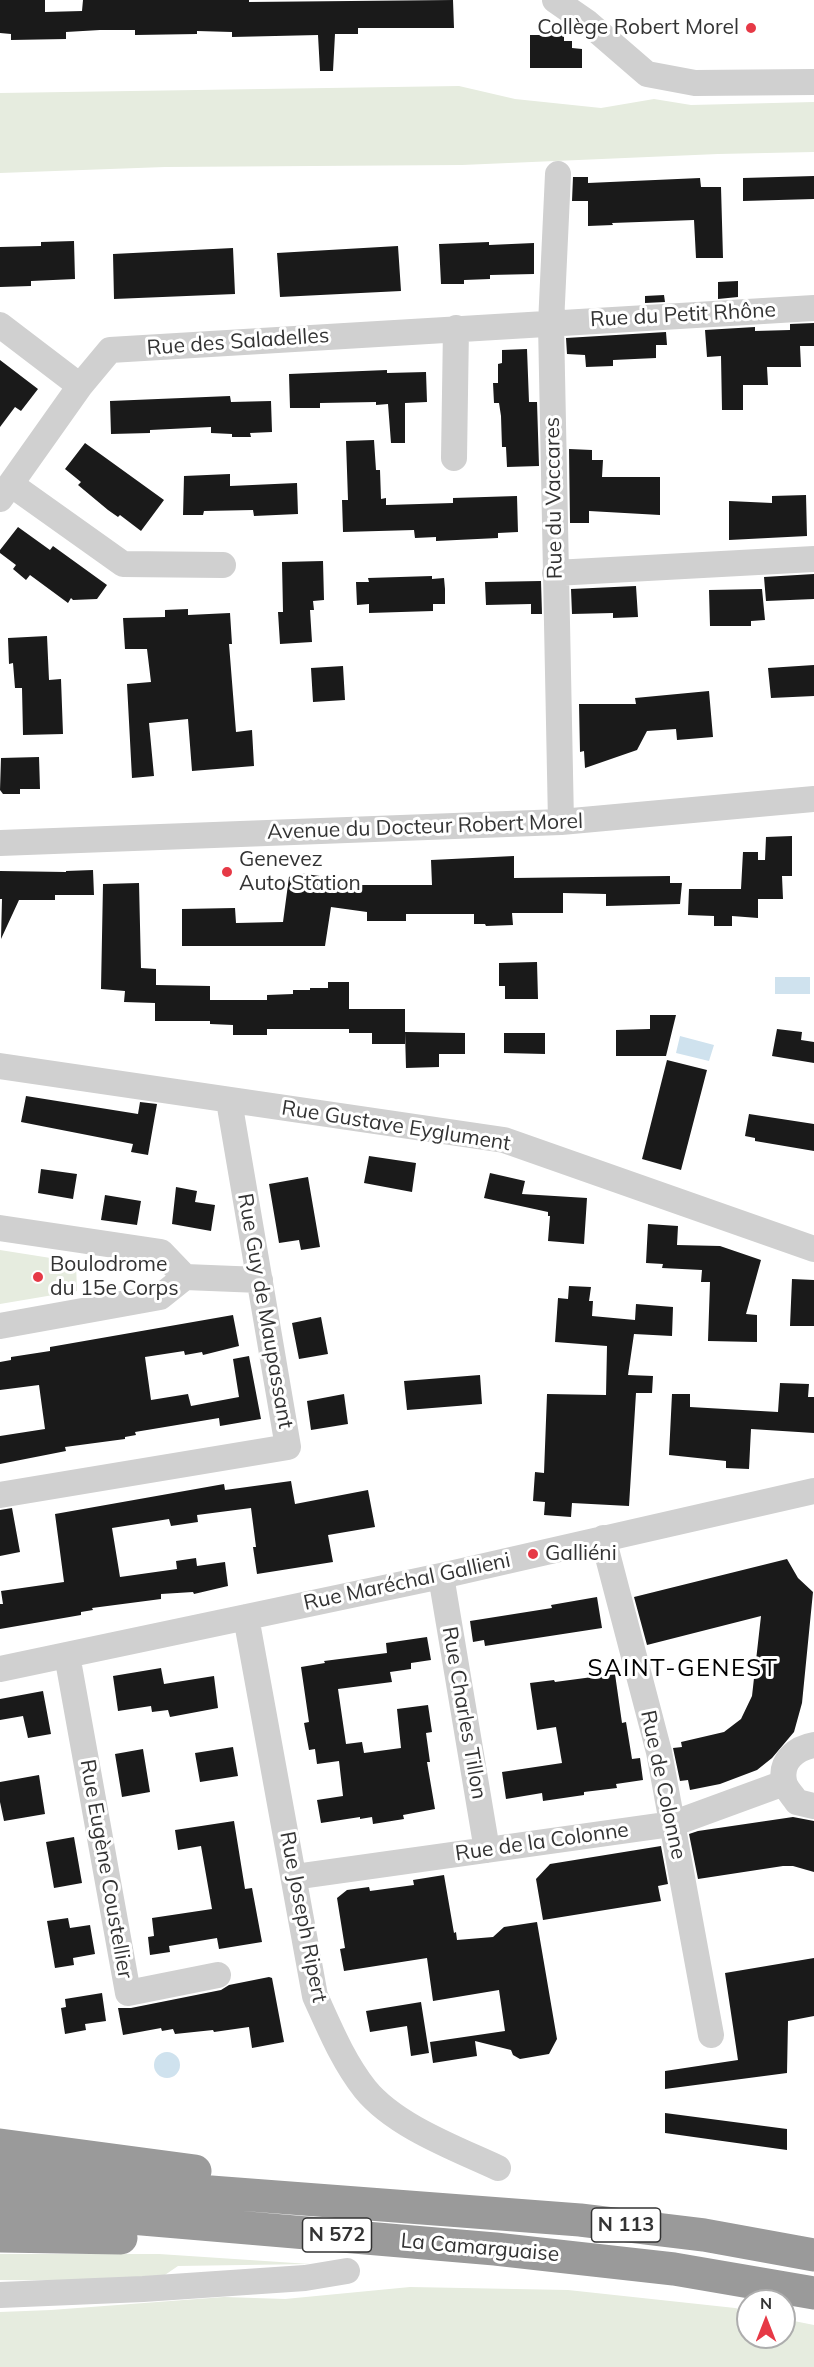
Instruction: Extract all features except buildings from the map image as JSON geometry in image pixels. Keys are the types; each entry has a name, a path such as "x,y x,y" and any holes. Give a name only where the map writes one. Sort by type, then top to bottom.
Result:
{"highway":[{"path":"0,2145 132,2162 437,2208"},
{"name":"La Camarguaise","path":"0,2176 591,2221 704,2235 814,2255"},
{"name":"La Camarguaise","path":"0,2207 495,2249 674,2269 814,2293"},
{"path":"0,2236 122,2238 240,2244 520,2266 674,2269"}],"street":[{"path":"555,0 588,23 647,74 695,83 814,82"},
{"name":"Rue du Vaccares","path":"558,174 551,324 561,822"},
{"name":"Rue du Petit Rhône","path":"551,324 814,308"},
{"name":"Rue des Saladelles","path":"6,492 80,386 110,350 551,324"},
{"path":"0,325 80,386"},
{"path":"454,458 456,328"},
{"path":"6,492 123,564 224,565"},
{"path":"555,573 814,559"},
{"name":"Avenue du Docteur Robert Morel","path":"0,843 561,822 814,799"},
{"name":"Rue Gustave Eyglument","path":"0,1066 504,1140 814,1249"},
{"name":"Rue Guy de Maupassant","path":"0,1495 288,1447 229,1101"},
{"path":"0,1228 161,1252 185,1277"},
{"path":"0,1326 160,1297 185,1277 260,1280"},
{"name":"Rue Maréchal Gallieni","path":"0,1669 441,1576 814,1491"},
{"name":"Rue de Colonne","path":"603,1538 659,1752 711,2036"},
{"name":"Rue Charles Tillon","path":"441,1576 488,1850"},
{"name":"Rue Joseph Ripert","path":"246,1617 315,1996 339,2050 366,2090 400,2119 498,2168"},
{"name":"Rue Eugène Coustellier","path":"67,1655 128,1993 218,1975"},
{"path":"814,1745 802,1747 791,1755 784,1768 784,1783 797,1802 814,1806"},
{"name":"Rue de la Colonne","path":"294,1877 672,1824 784,1783"},
{"path":"0,2295 143,2289 305,2278 347,2271"}],"shaded area":[{"path":"459,86 515,99 601,108 654,99 691,105 814,102 814,152 462,165 165,167 0,173 0,93"},
{"name":"Boulodrome du 15e Corps","path":"0,1250 76,1262 77,1291 0,1304"},
{"path":"0,2254 159,2254 310,2264 178,2266 159,2279 127,2281 0,2280"},
{"path":"410,2287 568,2290 735,2308 736,2349 796,2349 796,2321 814,2325 814,2367 0,2367 0,2312 224,2297 285,2299"}],"water":[{"path":"775,977 810,977 810,994 775,994"},
{"path":"680,1036 714,1045 709,1061 676,1053"},
{"path":"167,2052 176,2056 180,2065 176,2074 167,2078 158,2074 154,2065 158,2056"}],"place":[{"name":"Collège Robert Morel","path":"751,28"},
{"name":"Genevez Auto Station","path":"227,872"},
{"name":"Boulodrome du 15e Corps","path":"38,1277"},
{"name":"Galliéni","path":"533,1554"}],"district":[{"name":"SAINT-GENEST","path":"683,1669"}]}
